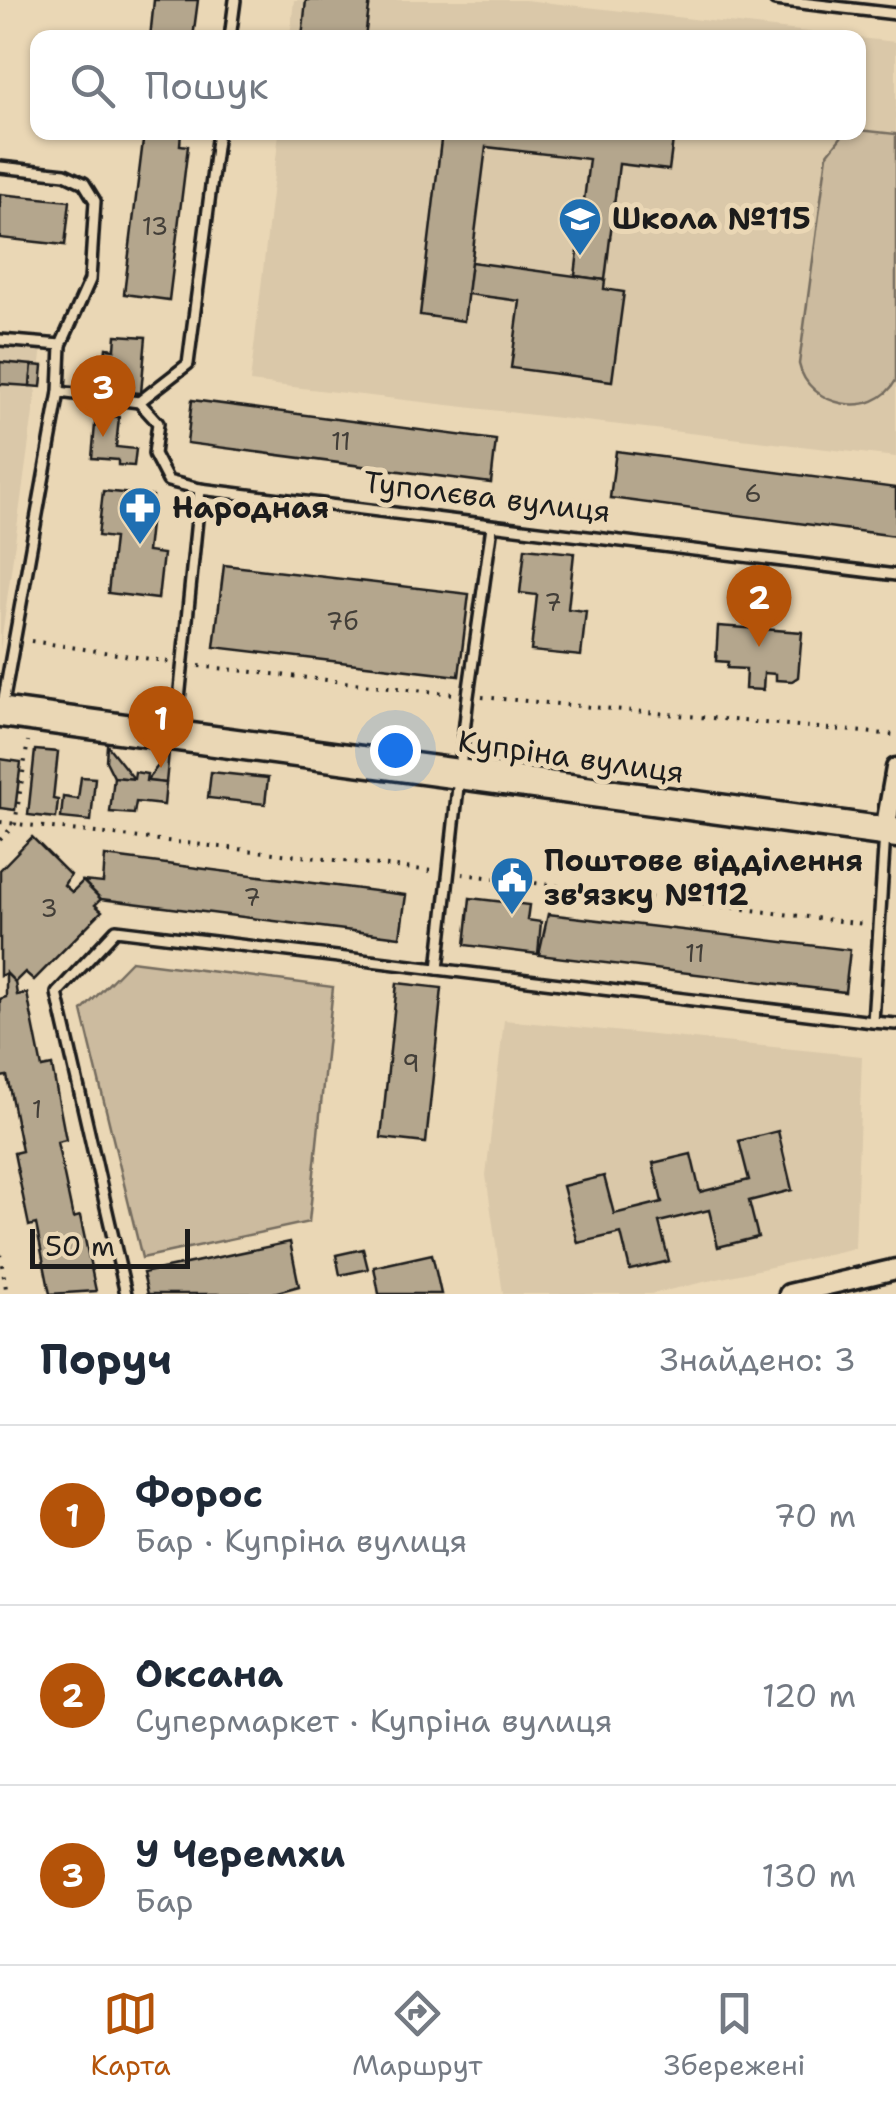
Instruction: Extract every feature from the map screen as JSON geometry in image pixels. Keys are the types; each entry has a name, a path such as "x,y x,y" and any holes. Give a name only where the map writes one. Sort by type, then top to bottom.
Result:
{"main road":[{"name":"Купріна вулиця","path":"1,712 891,832"}],"street":[{"path":"891,832 896,768"},
{"path":"789,1294 896,1269"}],"lane":[{"path":"231,30 235,0"},
{"path":"774,0 896,14"},
{"path":"139,402 188,364 217,140"},
{"path":"0,167 65,174 84,183 95,201 90,280 62,345 58,392 1,712"},
{"path":"0,340 62,345"},
{"path":"58,392 139,402 158,423 154,454 168,481 200,489 175,738"},
{"name":"Туполєва вулиця","path":"200,489 896,575"},
{"path":"438,969 468,696 492,526"},
{"path":"873,1022 891,832"},
{"path":"126,1294 56,994 116,930 896,1024"}],"path":[{"path":"0,840 15,824 31,717"},
{"path":"0,1254 7,1294"}],"shaded area":[{"path":"294,0 525,0 791,30 291,30"},
{"name":"Школа №115","path":"866,39 896,42 896,457 250,382 278,140 866,140"},
{"path":"866,131 896,134 896,380 886,393 858,404 828,399 805,379 799,364 827,155 839,140 866,140"},
{"path":"0,344 42,348 0,650"},
{"path":"131,961 333,987 309,1222 142,1258 82,1011"},
{"path":"504,1020 862,1056 855,1248 651,1294 503,1294 486,1175"}],"building":[{"path":"154,0 198,0 194,30 151,30"},
{"path":"306,0 370,0 366,30 303,30"},
{"path":"137,140 180,140 180,145 188,146 169,300 124,294 143,141"},
{"path":"441,140 673,140 669,170 619,164 605,280 575,276 589,159 486,147 464,321 420,315"},
{"path":"0,194 70,201 65,245 0,238"},
{"path":"471,262 605,280 604,289 624,292 612,381 511,368 520,301 467,294"},
{"path":"116,335 146,337 141,393 106,391 106,348 115,349"},
{"path":"0,362 32,365 30,386 0,384"},
{"path":"32,365 43,366 41,387 30,386"},
{"path":"192,400 496,440 491,483 187,443"},
{"path":"96,414 119,417 116,447 136,449 134,466 92,458"},
{"path":"616,451 896,488 896,536 610,498"},
{"path":"103,491 153,496 147,552 163,554 158,599 108,593 114,538 98,536"},
{"path":"525,548 574,553 568,609 586,611 581,656 531,651 537,595 520,593"},
{"path":"224,565 469,594 459,676 214,647"},
{"path":"718,626 802,632 798,677 792,681 776,680 776,674 764,673 763,690 745,689 746,669 727,668 728,662 716,661"},
{"path":"107,745 134,779 114,777 106,761"},
{"path":"35,750 58,752 53,799 58,800 56,818 28,815"},
{"path":"169,752 166,783 146,781"},
{"path":"0,759 21,762 15,810 0,808"},
{"path":"135,772 147,774 146,781 166,783 164,805 136,802 134,814 110,812 114,777 134,779"},
{"path":"211,772 268,778 265,804 208,798"},
{"path":"81,777 95,778 91,821 61,818 63,797 78,799"},
{"path":"32,837 70,875 64,885 72,892 83,881 101,899 95,905 102,911 34,980 25,972 15,982 6,973 0,976 0,870"},
{"path":"105,856 406,895 400,937 101,899 83,881 103,883"},
{"path":"470,898 529,905 527,920 541,922 538,954 465,945"},
{"path":"548,914 850,950 845,992 539,955"},
{"path":"6,973 15,982 17,995 27,993 42,1068 52,1066 66,1140 57,1142 73,1218 80,1216 96,1291 50,1294 36,1224 29,1226 14,1153 22,1151 7,1076 0,1077 0,999 6,997"},
{"path":"397,983 442,988 426,1143 381,1138"},
{"path":"778,1131 792,1190 749,1201 758,1237 718,1247 709,1210 659,1222 669,1261 630,1270 621,1233 578,1243 563,1186 604,1176 614,1214 662,1202 653,1163 691,1154 700,1192 749,1180 739,1141"},
{"path":"290,1242 299,1286 270,1294 148,1294 143,1273"},
{"path":"363,1249 368,1269 340,1275 336,1255"},
{"path":"432,1254 441,1294 379,1294 374,1267"}],"place":[{"name":"Школа №115","path":"580,257"},
{"name":"У Черемхи","path":"103,437"},
{"name":"Народная","path":"140,546"},
{"name":"Оксана","path":"759,647"},
{"name":"Форос","path":"161,768"},
{"name":"Поштове відділення зв'язку №112","path":"512,916"}]}
